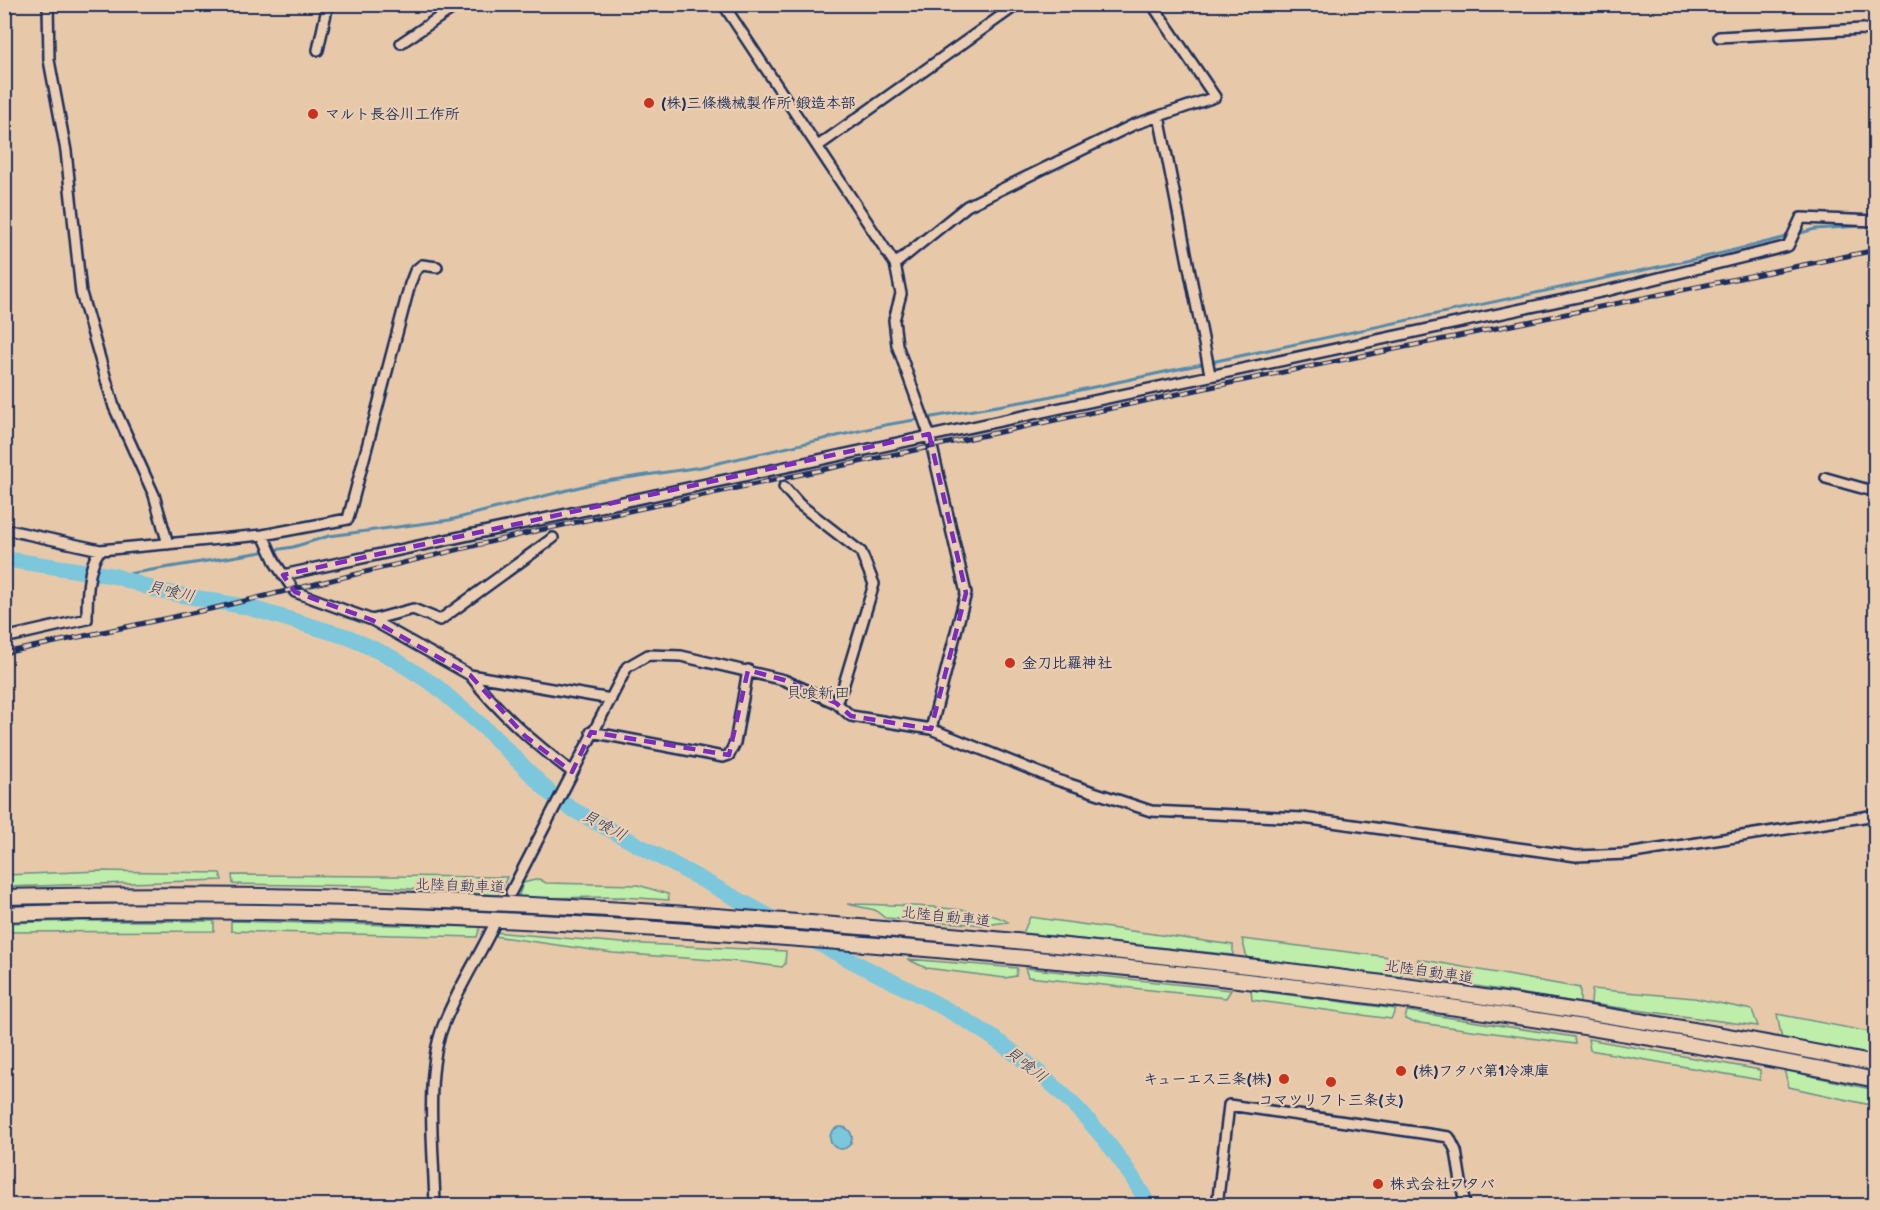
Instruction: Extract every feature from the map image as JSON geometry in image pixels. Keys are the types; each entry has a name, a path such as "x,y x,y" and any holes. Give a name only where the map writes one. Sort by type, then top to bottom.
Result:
{"highway":[{"name":"北陸自動車道","path":"4,897 279,897 518,904 884,928 1198,959 1401,985 1636,1020 1875,1064"},
{"path":"4,914 300,913 712,932 920,948 1190,975 1394,1000 1647,1038 1875,1080"}],"street":[{"path":"48,4 50,60 66,151 81,292 114,408 154,495 168,544"},
{"path":"318,50 328,4"},
{"path":"401,43 459,4"},
{"path":"818,146 1018,4"},
{"path":"895,264 967,206 1134,125 1215,97 1152,4"},
{"path":"727,6 895,264 901,294 894,320 897,345 928,434 966,593 931,729"},
{"path":"1719,37 1863,29 1875,32"},
{"path":"1159,116 1208,371"},
{"path":"283,574 1208,371 1610,290 1788,246 1801,218 1875,221"},
{"path":"4,529 97,553 168,544 264,538 348,519 410,284 415,270 422,265 437,267"},
{"path":"1826,478 1875,492"},
{"path":"784,487 799,504 861,552 874,584 843,687 836,703"},
{"path":"264,538 276,564 295,592 372,620 470,675 611,699"},
{"path":"372,620 413,609 440,620 553,538"},
{"path":"4,638 87,619 87,602 97,553"},
{"path":"511,892 591,732 627,667 648,655 681,656 784,680 836,703 851,716 931,729 1057,780 1151,810 1303,818 1576,856 1627,854 1875,815"},
{"path":"591,732 723,757 729,755 735,743 748,670"},
{"path":"470,675 487,697 525,736 571,774"},
{"path":"435,1206 433,1077 437,1049 452,1006 493,927"},
{"path":"1216,1206 1229,1105 1449,1137 1456,1151 1465,1206"}],"highlighted area":[{"path":"929,434 966,593 931,729 851,716 836,703 784,680 748,670 729,755 591,732 572,772 525,736 470,675 372,620 295,592 283,575"}],"green space":[{"path":"99,871 220,873 222,880 5,887 5,875"},
{"path":"232,875 507,877 498,895 368,886 233,884"},
{"path":"539,879 546,883 638,885 668,894 669,900 623,897 518,898 523,883"},
{"path":"847,904 955,909 996,916 1008,922 985,925 885,918 875,910"},
{"path":"1030,917 1233,945 1233,955 1023,933"},
{"path":"214,921 214,931 5,932 5,923"},
{"path":"231,921 480,927 477,937 231,931"},
{"path":"493,932 622,943 786,951 785,964 782,967 613,953 494,936"},
{"path":"1242,939 1405,959 1401,977 1247,958"},
{"path":"907,959 1017,968 1016,976 1005,978 926,968"},
{"path":"1418,959 1580,988 1580,1003 1414,976"},
{"path":"1025,968 1231,990 1226,998 1028,977"},
{"path":"1592,989 1694,998 1752,1010 1758,1026 1591,1004"},
{"path":"1251,990 1396,1009 1391,1019 1252,1000"},
{"path":"1407,1011 1574,1037 1575,1044 1412,1022 1405,1019"},
{"path":"1777,1014 1875,1033 1875,1059 1782,1040"},
{"path":"1588,1039 1760,1070 1760,1080 1590,1050"},
{"path":"1784,1070 1875,1090 1875,1106 1789,1087"}],"water":[{"path":"841,1127 849,1130 852,1138 849,1146 841,1149 833,1146 830,1138 833,1130"}],"waterway":[{"path":"1797,234 1815,229 1876,225"},
{"path":"115,576 293,547 329,536 450,520 599,482 701,467 885,425 1033,400 1714,255 1791,236"},
{"name":"貝喰川","path":"4,559 115,576 159,591 247,607 348,637 391,657 436,686 489,732 551,794 570,808 829,949 946,1009 1006,1047 1035,1069 1087,1119 1131,1176 1149,1206"}],"tunnel":[{"path":"495,924 511,892"}],"railway":[{"path":"4,653 215,608 540,530 1206,388 1876,250"}],"place":[{"name":"(株)三條機械製作所 鍛造本部","path":"649,103"},
{"name":"マルト長谷川工作所","path":"313,114"},
{"name":"金刀比羅神社","path":"1010,663"},
{"name":"(株)フタバ第1冷凍庫","path":"1401,1071"},
{"name":"キューエス三条(株)","path":"1284,1079"},
{"name":"コマツリフト三条(支)","path":"1331,1082"},
{"name":"株式会社フタバ","path":"1378,1184"}],"district":[{"name":"貝喰新田","path":"818,693"}]}
